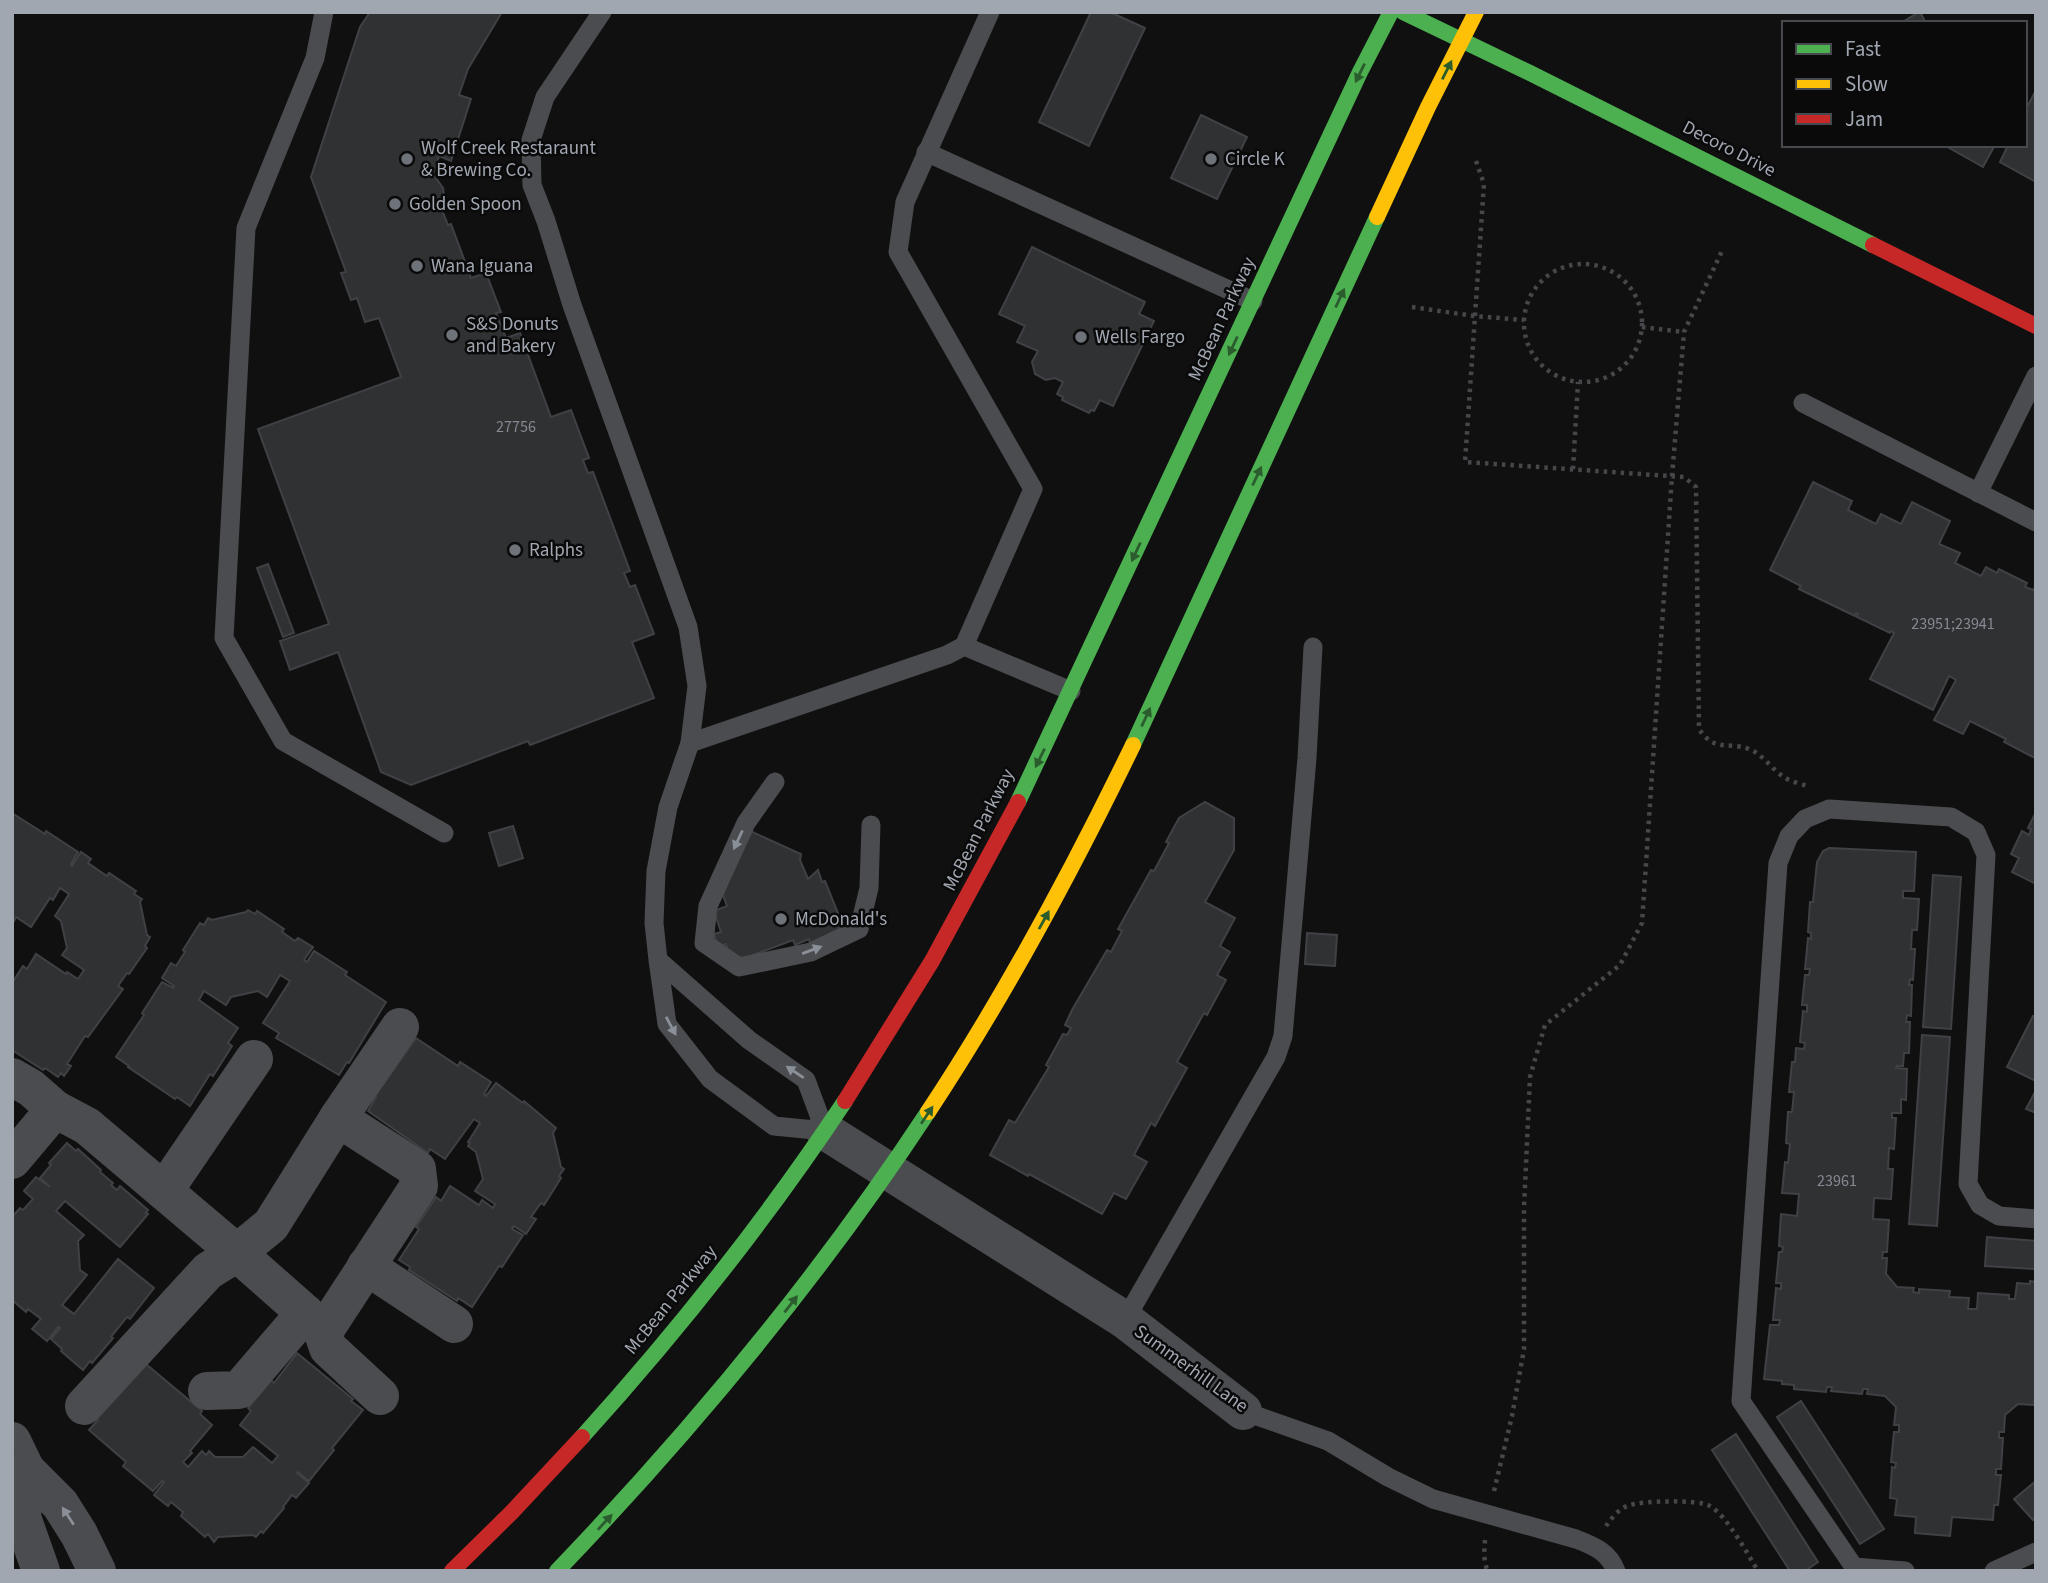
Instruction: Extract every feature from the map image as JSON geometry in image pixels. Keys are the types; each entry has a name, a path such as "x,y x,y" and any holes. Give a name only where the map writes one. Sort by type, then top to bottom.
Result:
{"main road":[{"name":"McBean Parkway","path":"452,1571 606,1412 666,1341 741,1247 825,1131 904,1008 960,913 1012,815 1360,72 1391,12"},
{"name":"Decoro Drive","path":"1403,12 2036,326"},
{"path":"557,1571 674,1447 749,1358 821,1266 889,1172 997,1003 1093,827 1428,107 1476,12"}],"street":[{"path":"84,1406 208,1271 237,1253 271,1225 338,1118 400,1027"},
{"path":"164,1191 254,1059"},
{"path":"12,1077 31,1088 55,1109 87,1126 237,1253 314,1323 328,1348 380,1396"},
{"path":"12,1160 55,1109"},
{"path":"207,1391 239,1390 314,1323 366,1266 419,1186 417,1169 338,1118"},
{"name":"Summerhill Lane","path":"825,1131 1125,1320 1242,1411"},
{"path":"366,1266 454,1324"},
{"path":"19,1455 22,1517 41,1571"},
{"path":"19,1455 60,1504 79,1534 97,1571"}],"lane":[{"path":"324,12 315,58 246,228 224,638 283,741 444,833"},
{"path":"602,12 545,97 531,139 532,185 572,305 688,627 697,686 690,743 668,807 656,871 654,923 657,960 667,1024 710,1079 774,1126 825,1131 806,1080 749,1040 657,960"},
{"path":"690,743 947,655 964,646 1033,489 898,252 905,202 990,12"},
{"path":"926,152 1254,301"},
{"path":"1978,493 2036,376"},
{"path":"1803,403 2036,522"},
{"path":"964,646 1071,691"},
{"path":"1125,1320 1276,1057 1283,1036 1307,758 1313,647"},
{"path":"775,782 746,822 708,906 704,943 739,967 811,952 859,929 869,888 872,825"},
{"path":"1905,1571 1854,1567 1741,1401 1778,863 1788,836 1805,819 1829,809 1951,817 1976,832 1986,855 1969,1184 1980,1205 1999,1216 2036,1219"},
{"name":"Summerhill Lane","path":"1242,1411 1328,1441 1388,1477 1433,1499 1593,1546 1607,1555 1616,1571"},
{"path":"1994,1571 2036,1552"}],"path":[{"path":"1476,161 1484,184 1465,462 1684,477 1696,487 1699,729 1705,738 1718,745 1749,749 1784,777 1814,788 1829,809"},
{"path":"1488,1515 1512,1416 1524,1349 1524,1208 1530,1077 1545,1026 1620,965 1642,923 1684,332 1722,251"},
{"path":"1586,264 1605,268 1633,291 1640,309 1642,327 1638,345 1628,361 1614,373 1597,380 1578,382 1553,373 1533,355 1526,338 1524,320 1532,294 1551,273 1568,266 1586,264"},
{"path":"1412,307 1524,320"},
{"path":"1642,327 1684,332"},
{"path":"1573,469 1578,382"},
{"path":"1593,1546 1618,1511 1630,1505 1692,1500 1708,1504 1720,1514 1758,1571"}],"building":[{"path":"370,12 502,12 468,69 459,95 471,99 451,161 439,156 433,174 443,188 445,200 442,210 448,225 451,224 471,278 486,273 501,312 496,313 506,338 520,333 551,417 571,410 589,458 583,460 588,473 593,472 630,571 624,573 630,587 635,585 654,634 632,642 654,698 530,745 528,741 411,785 381,772 338,652 290,670 280,641 329,624 258,429 401,377 379,318 365,322 357,298 351,300 341,273 346,272 311,177 360,27"},
{"path":"1091,12 1110,12 1145,28 1089,146 1039,122"},
{"path":"1919,12 1925,21 1904,21"},
{"path":"2036,90 2036,182 2000,162 2007,147 2027,147 2027,107"},
{"path":"1201,115 1247,137 1217,199 1171,178"},
{"path":"1948,147 1994,147 1983,167"},
{"path":"1032,247 1145,302 1139,314 1154,321 1113,406 1100,400 1094,411 1089,413 1062,400 1063,397 1057,394 1063,382 1055,378 1046,380 1035,374 1032,362 1038,351 1017,342 1025,326 999,314"},
{"path":"1813,482 1852,501 1848,510 1876,524 1881,514 1901,524 1912,502 1950,521 1939,544 1960,553 1955,563 1981,576 1986,567 1997,573 1999,569 2027,583 2025,587 2033,590 2036,586 2036,755 2033,757 2004,742 2006,739 1970,721 1963,734 1934,720 1956,680 1949,676 1933,710 1870,679 1894,633 1857,617 1856,613 1855,616 1799,589 1801,586 1770,570"},
{"path":"268,564 294,633 283,637 257,568"},
{"path":"1205,802 1234,818 1234,850 1205,902 1235,918 1220,946 1230,952 1217,975 1226,980 1177,1062 1187,1068 1155,1126 1151,1123 1134,1155 1147,1162 1126,1199 1114,1193 1102,1214 990,1155 1009,1120 1015,1123 1049,1067 1046,1065 1063,1034 1067,1035 1071,1028 1065,1025 1072,1010 1107,950 1111,952 1122,931 1118,929 1151,870 1154,871 1179,818"},
{"path":"2036,812 2036,884 2012,872 2019,858 2011,854 2022,831 2029,835 2031,829 2028,828"},
{"path":"12,813 78,852 72,866 81,852 91,859 88,863 136,891 134,894 142,899 140,902 147,935 150,937 145,946 147,948 118,986 123,989 88,1037 85,1036 67,1064 71,1066 64,1076 61,1073 58,1077 45,1068 43,1070 12,1050 12,983 23,966 27,969 36,954 78,979 84,970 62,955 67,948 61,921 55,916 69,894 60,888 31,927 16,917 12,920"},
{"path":"513,826 523,858 499,866 489,833"},
{"path":"748,830 801,854 800,860 808,879 818,870 840,918 836,919 841,931 810,943 809,939 795,945 793,940 740,960 730,956 726,944 718,947 714,934 721,932 714,911 727,906 721,890"},
{"path":"1829,848 1916,852 1914,891 1903,891 1903,898 1919,899 1917,930 1912,930 1911,949 1915,949 1913,980 1910,979 1909,985 1912,985 1911,1016 1907,1015 1906,1022 1910,1022 1909,1053 1904,1053 1903,1066 1896,1068 1907,1069 1906,1100 1901,1099 1901,1113 1892,1113 1892,1118 1896,1118 1894,1149 1889,1148 1888,1169 1893,1169 1891,1199 1874,1198 1873,1219 1889,1220 1887,1252 1883,1252 1882,1258 1887,1258 1886,1274 1897,1287 1914,1288 1913,1292 1919,1293 1919,1289 1950,1291 1949,1297 1969,1298 1968,1309 1977,1309 1978,1293 2009,1295 2009,1299 2015,1299 2017,1283 2036,1282 2034,1405 2018,1404 2005,1415 2004,1432 1999,1432 1999,1438 2003,1438 2001,1469 1996,1469 1996,1475 2001,1475 1998,1505 1994,1505 1993,1520 1952,1517 1950,1536 1915,1533 1916,1517 1895,1515 1897,1499 1890,1498 1892,1467 1895,1468 1896,1463 1891,1462 1894,1432 1899,1432 1899,1425 1894,1425 1896,1407 1885,1396 1867,1394 1868,1389 1863,1389 1862,1394 1831,1391 1832,1387 1827,1387 1826,1392 1794,1389 1794,1385 1782,1384 1782,1381 1764,1379 1770,1325 1779,1325 1780,1320 1773,1320 1776,1288 1781,1289 1781,1283 1776,1283 1779,1252 1782,1252 1783,1247 1779,1246 1781,1214 1797,1216 1799,1194 1782,1193 1790,1144 1786,1143 1788,1112 1792,1112 1794,1092 1789,1092 1796,1048 1804,1049 1805,1043 1800,1042 1803,1011 1807,1012 1807,1005 1802,1005 1805,975 1809,975 1810,969 1805,969 1808,938 1811,939 1811,933 1808,932 1810,902 1813,902 1817,862 1823,851"},
{"path":"1933,875 1961,877 1951,1029 1923,1027"},
{"path":"248,910 255,914 257,911 284,929 282,932 295,941 298,938 313,947 304,960 307,962 314,951 386,1002 339,1075 276,1038 279,1033 263,1023 290,981 280,975 267,997 258,991 231,997 226,1005 204,991 199,1000 238,1028 228,1043 232,1046 190,1106 177,1097 175,1099 116,1057 162,982 173,988 174,986 162,978 171,963 176,966 200,923 204,925 208,918 212,920"},
{"path":"1307,933 1337,935 1335,966 1305,964"},
{"path":"2033,1016 2036,1017 2036,1081 2007,1067"},
{"path":"1922,1035 1950,1037 1937,1226 1909,1224"},
{"path":"416,1038 458,1066 460,1062 491,1082 484,1094 486,1096 496,1083 523,1103 524,1101 556,1128 553,1133 561,1167 564,1169 559,1176 561,1178 544,1205 541,1203 531,1217 536,1219 526,1234 514,1226 512,1229 523,1235 472,1307 458,1298 457,1301 409,1270 410,1267 399,1260 436,1197 441,1201 450,1186 479,1205 482,1200 493,1208 495,1204 475,1191 483,1179 476,1152 468,1146 468,1142 480,1123 474,1119 445,1159 430,1149 428,1153 368,1111 375,1096"},
{"path":"2036,1090 2036,1113 2026,1109"},
{"path":"67,1143 76,1151 78,1149 101,1170 117,1190 120,1186 148,1210 148,1214 120,1247 65,1201 56,1211 84,1235 78,1241 80,1270 87,1275 62,1305 74,1314 118,1259 154,1288 130,1319 127,1317 92,1363 90,1361 83,1370 51,1339 60,1328 58,1327 47,1341 32,1329 41,1319 28,1309 26,1312 12,1300 12,1217 33,1199 24,1191 36,1177 50,1187 40,1178"},
{"path":"1987,1237 2036,1241 2036,1269 1985,1266"},
{"path":"297,1353 363,1410 309,1481 297,1473 309,1483 296,1498 292,1495 263,1533 261,1531 256,1537 218,1537 214,1542 208,1534 205,1537 181,1516 183,1512 171,1502 168,1506 154,1495 164,1482 153,1491 123,1466 126,1462 89,1430 98,1420 96,1417 146,1364 202,1411 200,1414 212,1425 183,1462 188,1467 202,1451 206,1455 209,1451 215,1457 243,1457 253,1447 272,1463 278,1456 240,1425 251,1411 248,1408 271,1380 274,1383"},
{"path":"1801,1401 1884,1529 1860,1544 1777,1417"},
{"path":"1736,1434 1818,1562 1805,1571 1790,1571 1712,1450"},
{"path":"2036,1481 2036,1517 2033,1520 2014,1499"}],"traffic: fast":[{"path":"1018,802 1360,72 1391,12"},
{"path":"1403,12 1873,245"},
{"path":"1133,745 1377,217"},
{"path":"582,1437 652,1357 719,1274 784,1189 845,1101"},
{"path":"557,1571 658,1462 753,1350 843,1234 928,1112"}],"traffic: slow":[{"path":"1377,217 1476,12"},
{"path":"928,1112 957,1068 1037,931 1133,745"}],"traffic: jam":[{"path":"1873,245 2036,326"},
{"path":"845,1101 932,961 1018,802"},
{"path":"452,1571 582,1437"}],"place":[{"name":"Wolf Creek Restaraunt & Brewing Co.","path":"407,159"},
{"name":"Circle K","path":"1211,159"},
{"name":"Golden Spoon","path":"395,204"},
{"name":"Wana Iguana","path":"417,266"},
{"name":"S&S Donuts and Bakery","path":"452,335"},
{"name":"Wells Fargo","path":"1081,337"},
{"name":"Ralphs","path":"515,550"},
{"name":"McDonald's","path":"781,919"}]}
